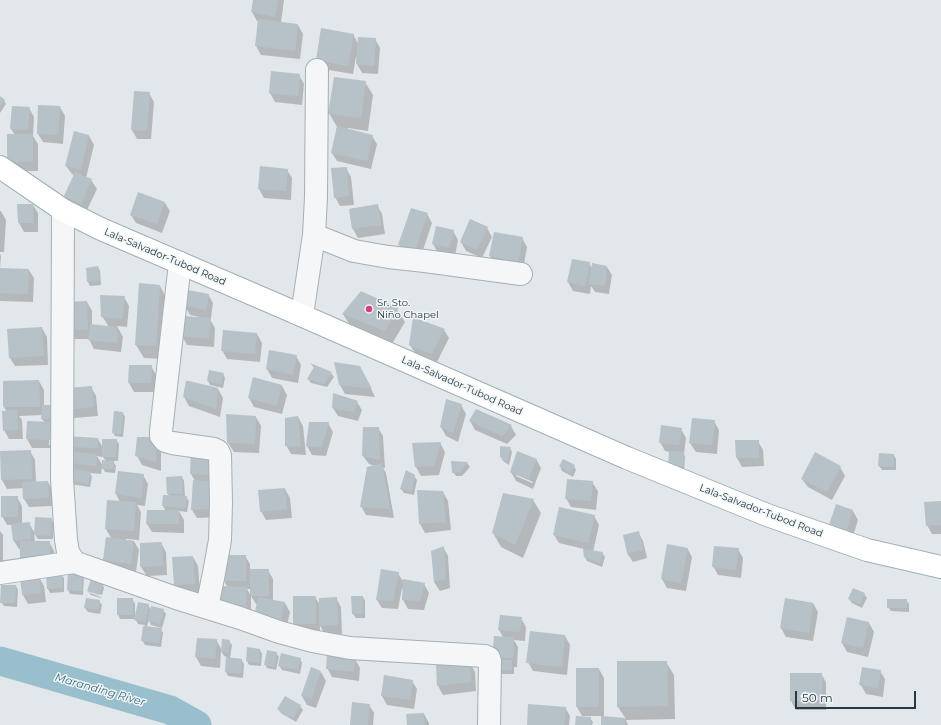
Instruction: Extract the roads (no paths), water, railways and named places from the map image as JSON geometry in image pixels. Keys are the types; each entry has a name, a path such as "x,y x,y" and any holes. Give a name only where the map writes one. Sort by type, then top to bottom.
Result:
{"main road":[{"name":"Lala-Salvador-Tubod Road","path":"0,167 63,210 101,229 302,315 627,458 767,515 868,550 941,567"}],"street":[{"path":"302,315 314,235 316,197 317,70"},
{"path":"63,210 62,479 66,540 68,552 74,562"},
{"path":"314,235 354,251 388,257 521,274"},
{"path":"180,263 160,431 161,436 165,441 214,449 218,451 220,455 220,540 207,608"},
{"path":"0,573 74,562 176,598 312,641 350,648 485,656 489,658 490,661 489,725"}],"waterway":[{"name":"Maranding River","path":"0,661 170,710 197,725"}],"place":[{"name":"Sr. Sto. Niño Chapel","path":"369,309"}]}
